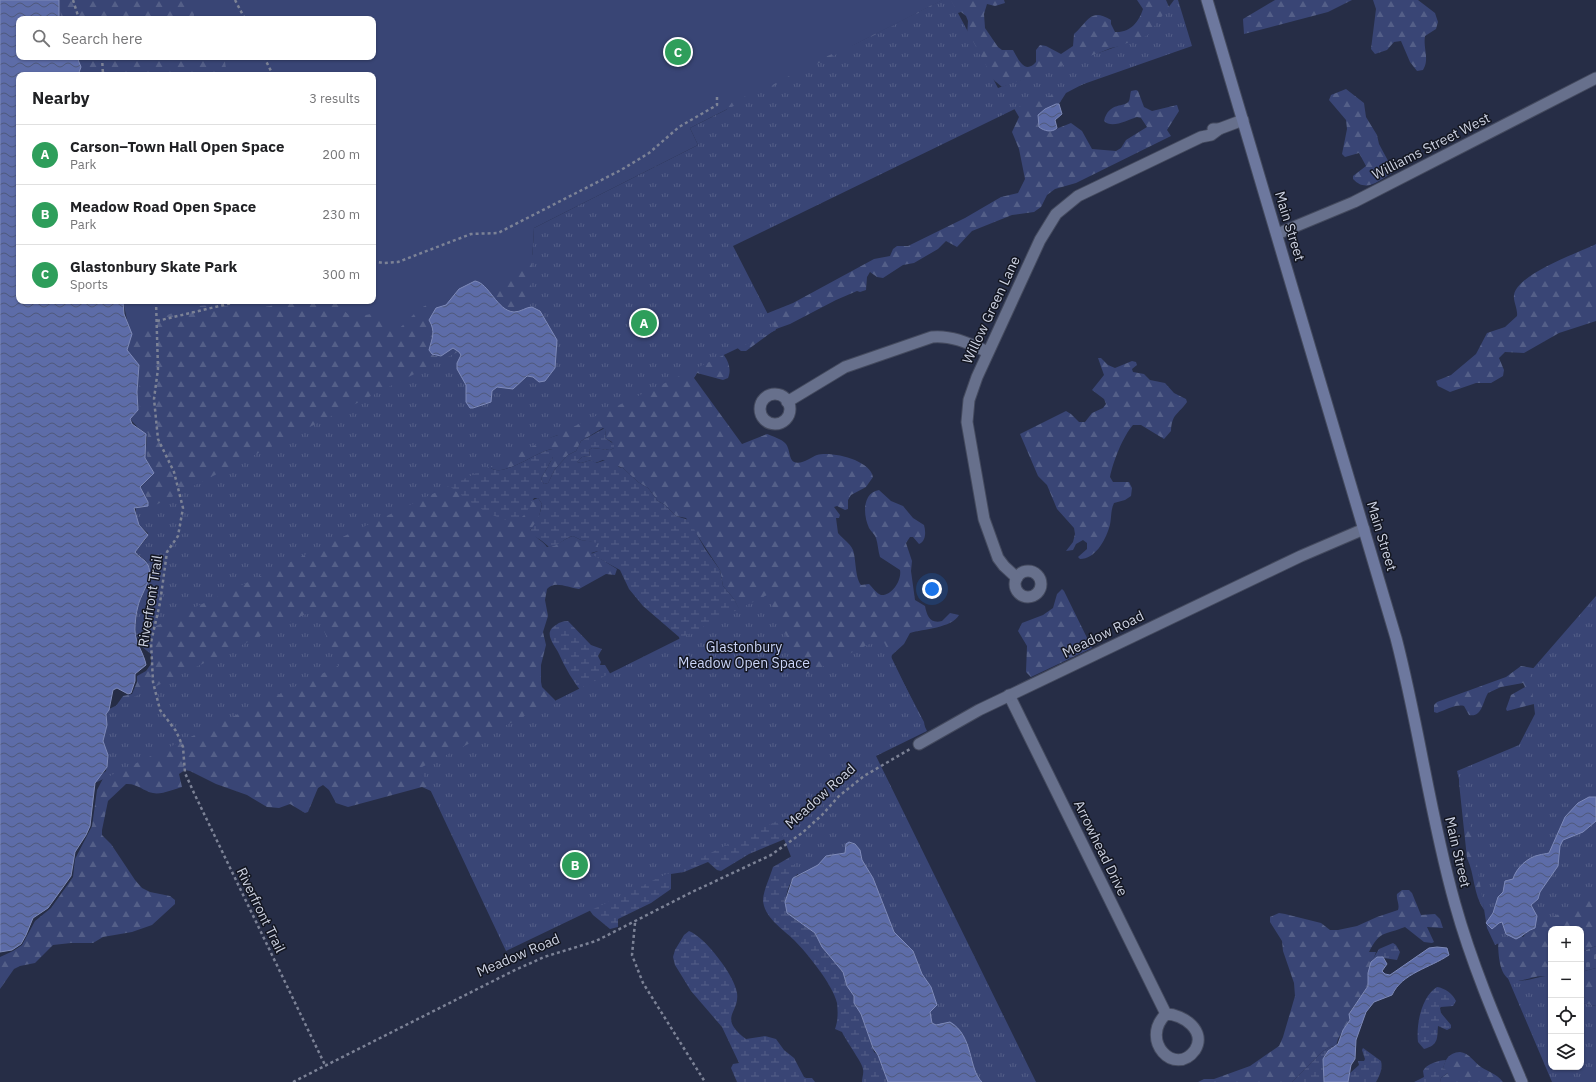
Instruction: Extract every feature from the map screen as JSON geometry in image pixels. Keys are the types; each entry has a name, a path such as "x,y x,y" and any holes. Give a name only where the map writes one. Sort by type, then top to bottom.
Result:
{"main road":[{"name":"Main Street","path":"1207,0 1364,529 1403,666 1435,821 1455,904 1483,988 1522,1082"}],"street":[{"name":"Williams Street West","path":"1276,234 1354,202 1596,78"},
{"name":"Willow Green Lane","path":"1016,578 998,558 988,532 968,435 967,422 969,400 988,352 1044,231 1063,207 1078,196 1201,137 1211,135 1219,129 1242,120"},
{"path":"787,402 845,367 932,337 944,336 956,339 988,352"},
{"name":"Meadow Road","path":"919,744 960,720 1009,695 1301,556 1364,529"},
{"name":"Arrowhead Drive","path":"1009,695 1166,1014"}],"path":[{"path":"72,0 78,16"},
{"path":"236,0 244,16"},
{"path":"102,60 103,72"},
{"path":"265,60 271,72"},
{"path":"376,262 395,263 471,234 498,233 621,170 649,153 679,127 711,110 717,105 717,95"},
{"name":"Riverfront Trail","path":"156,304 158,369 154,399 158,439 174,472 183,508 178,536 167,552 160,603 151,642 153,682 160,710 176,731 183,747 185,773 325,1065"},
{"path":"157,321 228,304"},
{"name":"Meadow Road","path":"293,1082 544,957 596,941 690,892 771,855 786,846 822,815 839,796 864,776 919,744"},
{"path":"635,922 632,955 643,983 705,1082"}],"green space":[{"path":"59,0 943,0 690,128 698,145 534,228 529,316 136,515 136,507 148,506 148,502 140,488 154,473 145,458 147,437 130,419 138,410 137,392 139,365 126,350 131,339 124,304 376,304 376,72 78,72 80,63 78,60 376,60 376,16 59,16"},
{"path":"60,0 196,0 197,4 194,16 61,16"},
{"path":"942,0 1004,0 1005,3 995,6 987,4 984,14 985,28 998,47 1002,50 1013,50 1022,64 1028,67 1032,66 1036,62 1036,50 1040,45 1046,46 1061,54 1073,46 1074,34 1086,21 1094,16 1104,16 1111,20 1111,24 1115,32 1129,29 1139,18 1143,9 1137,0 1166,0 1172,20 1140,42 1111,48 1077,62 1002,87 989,76 967,35 968,21 966,16 961,12 725,112 733,101 765,89 823,58 855,44"},
{"path":"944,0 951,0 998,88 1147,36 1174,0 1178,0 1192,46 1021,106 733,246 776,330 135,636 137,608 147,583 149,569 146,561 135,552 146,539 148,533 139,525 136,515 529,316 534,228 698,145 690,128"},
{"path":"1275,0 1352,0 1328,12 1244,34 1243,19"},
{"path":"1373,0 1418,0 1435,13 1438,22 1436,29 1425,36 1426,62 1423,70 1417,71 1410,62 1401,41 1394,42 1387,50 1375,54 1371,49 1376,9"},
{"path":"82,60 223,60 225,62 227,72 83,72 85,64"},
{"path":"1087,82 1066,93 1059,104 1045,109 1038,115 1039,127 1056,129 1071,123 1082,131 1092,149 1116,151 1121,148 1126,140 1147,127 1141,118 1137,117 1115,124 1104,121 1109,110 1127,103 1131,91 1136,90 1138,91 1144,107 1152,111 1177,105 1179,111 1167,130 1171,136 1076,183 1055,189 1047,195 1041,207 1034,212 1012,215 972,231 957,247 946,241 938,249 914,263 903,265 883,278 877,277 870,272 867,277 866,290 860,292 857,291 836,300 790,324 776,329 746,351 741,351 735,346 763,315 793,303 874,259 890,256 893,249 897,246 908,246 965,218 1001,197 1018,193 1025,179 1019,149 1012,132 1019,117 1012,105"},
{"path":"1346,89 1364,103 1366,117 1377,135 1379,144 1393,170 1392,173 1372,184 1363,185 1353,179 1353,176 1366,166 1359,153 1345,157 1342,154 1347,129 1346,120 1329,100 1331,95"},
{"path":"550,236 709,338 717,346 729,366 730,372 728,378 723,380 697,373 694,378 742,444 767,434 780,439 786,444 791,459 794,462 803,462 817,455 832,454 850,458 865,466 870,471 873,477 866,487 851,495 848,500 848,509 845,510 837,506 834,507 840,515 839,518 836,518 838,533 853,550 858,578 861,585 869,584 876,592 881,595 885,595 889,593 898,583 900,574 900,570 880,557 876,538 867,523 865,505 869,495 879,490 891,501 903,506 913,518 924,525 925,536 921,543 919,544 913,537 910,537 906,543 912,561 911,571 915,600 925,606 928,616 932,620 938,622 942,621 950,613 959,615 950,623 910,633 904,644 892,655 891,659 924,722 925,728 899,740 754,641 734,599 723,586 720,570 686,518 676,516 665,505 658,501 648,488 638,482 623,468 603,460 595,463 591,460 581,463 577,462 582,457 590,456 589,450 592,448 610,450 614,448 612,442 605,438 606,430 603,428 581,441 576,451 568,455 555,469 548,483 544,484 541,479 553,457 553,449 512,467 497,470 491,468 490,466 525,446 558,435 528,307 518,310 506,308 495,298 498,282 526,262"},
{"path":"1596,244 1596,321 1559,333 1524,353 1505,352 1499,358 1504,370 1503,376 1491,383 1476,383 1450,392 1438,386 1436,381 1451,375 1476,354 1487,333 1505,327 1517,316 1514,295 1518,287 1526,279 1549,265"},
{"path":"277,304 338,304 350,316 355,317 371,314 382,317 391,332 401,327 422,308 433,304 436,308 431,315 433,339 430,347 434,356 441,356 449,348 457,349 459,352 453,487 465,497 533,500 538,498 542,504 538,521 530,530 534,535 547,547 573,536 581,540 596,542 598,543 598,551 591,553 617,569 615,575 606,574 579,589 562,585 554,585 547,589 545,600 548,616 543,632 546,645 541,665 541,682 542,687 555,700 558,710 431,791 422,787 348,807 336,803 329,790 323,785 318,788 308,812 305,813 290,804 279,808 267,807 247,795 216,784 185,770 179,774 182,787 164,793 153,793 137,786 126,784 108,801 102,835 111,844 142,888 150,892 170,896 175,900 175,904 152,925 132,932 103,937 93,943 53,945 35,963 20,966 14,969 0,989 0,957 22,945 35,921 51,908 73,877 75,859 92,826 97,790 109,767 111,713 123,696 132,694 137,682 137,676 146,671 151,664 151,654 142,647 137,636 149,629 150,535 138,520 136,510 147,509 149,507 149,501 142,489 152,480 155,473 147,456 148,433 139,423 136,415 140,410 139,392 141,365 129,349 131,339 138,330 145,325 186,308 199,306 256,308"},
{"path":"1098,358 1101,358 1108,365 1115,368 1132,361 1136,362 1137,365 1132,369 1133,372 1144,374 1150,380 1165,383 1174,393 1186,399 1187,402 1174,417 1171,431 1164,439 1141,425 1133,425 1129,430 1113,464 1110,477 1113,482 1129,482 1132,488 1131,496 1125,500 1114,503 1110,525 1102,544 1095,553 1080,559 1078,557 1087,549 1087,543 1083,540 1076,544 1073,550 1066,551 1073,542 1075,534 1074,528 1057,509 1047,485 1038,476 1020,434 1066,411 1079,422 1085,422 1092,413 1103,408 1106,404 1104,399 1092,390 1104,375"},
{"name":"Glastonbury Meadow Open Space","path":"567,428 558,435 525,446 491,466 491,468 497,470 512,467 553,449 553,457 541,479 544,484 548,483 555,469 568,455 576,451 581,441 605,428 605,438 614,444 614,448 610,450 592,448 589,450 590,456 582,457 577,462 581,463 591,460 596,463 606,460 615,462 638,482 648,488 658,501 665,505 676,516 689,520 705,549 720,570 723,586 734,599 742,614 785,839 749,854 721,871 717,870 708,862 684,872 671,874 671,889 651,903 618,919 618,927 610,929 593,915 583,901 583,694 564,664 551,639 550,632 552,628 559,623 568,621 591,645 602,649 598,656 601,662 600,665 605,665 611,675 680,641 679,637 643,606 629,589 620,570 591,554 598,551 598,543 581,540 573,536 555,546 549,547 531,534 530,530 538,518 542,504 538,498 534,498 522,517 513,520 502,519 478,507 436,476"},
{"path":"1062,589 1092,648 1031,677 1026,672 1027,646 1018,631 1022,623 1043,615 1053,608 1057,594"},
{"name":"Glastonbury Meadow Open Space","path":"767,595 805,675 882,638 927,731 876,756 1036,1082 895,1082 843,957 806,895 777,821 506,951 420,768"},
{"path":"1596,596 1596,896 1495,945 1487,928 1472,833 1457,771 1519,745 1535,714 1530,672"},
{"path":"314,610 340,665 95,783 97,778 106,771 108,755 103,741 107,725 106,714 109,709"},
{"path":"1521,666 1544,670 1534,704 1507,711 1506,709 1511,695 1525,687 1523,683 1501,687 1488,693 1482,708 1477,714 1469,715 1464,706 1454,707 1437,713 1434,712 1434,705 1437,702 1506,677"},
{"path":"1479,769 1484,910 1478,898 1470,864 1467,858 1459,783 1459,779"},
{"path":"1596,821 1596,946 1584,951 1584,926 1548,926 1548,978 1539,976 1518,981 1510,980 1501,968 1499,958 1499,923 1523,937 1529,930"},
{"path":"797,853 800,872 789,885 786,896 787,913 815,933 822,947 843,972 847,986 854,996 854,1003 861,1014 874,1052 878,1055 888,1082 862,1082 863,1071 860,1062 842,1032 835,1029 838,1016 837,1003 830,987 806,953 774,922 766,911 763,899 773,867"},
{"path":"1402,890 1409,890 1412,893 1421,915 1435,914 1440,919 1443,928 1427,927 1434,942 1432,943 1424,942 1405,927 1384,934 1376,940 1369,952 1376,952 1368,973 1368,986 1349,1013 1350,1019 1338,1039 1336,1046 1330,1047 1323,1051 1292,1082 1198,1082 1204,1079 1214,1079 1250,1066 1279,1046 1283,1037 1295,996 1294,983 1283,951 1282,941 1270,922 1270,917 1279,913 1285,914 1321,923 1330,930 1338,930 1357,926 1398,910 1399,906 1397,894"},
{"path":"689,931 696,935 711,949 731,977 737,993 737,1000 731,1020 737,1032 746,1039 765,1036 776,1039 784,1050 794,1058 804,1077 812,1078 815,1082 737,1082 731,1068 733,1064 739,1063 722,1027 691,991 675,965 673,957 675,950 684,935"},
{"path":"1393,943 1400,952 1397,960 1377,957 1371,962 1379,949"},
{"path":"1596,946 1596,968 1584,971 1584,951"},
{"path":"1596,968 1596,1006 1584,1004 1584,971"},
{"path":"1507,976 1511,979 1521,981 1548,977 1548,1070 1584,1070 1584,1004 1596,1006 1596,1082 1552,1082"},
{"path":"1437,987 1448,992 1456,1001 1453,1006 1440,1008 1441,1013 1451,1025 1451,1028 1447,1030 1438,1026 1435,1043 1424,1049 1418,1042 1419,1020 1423,1004 1427,997"},
{"path":"1333,1047 1326,1054 1323,1063 1324,1082 1292,1082 1323,1051"},
{"path":"1363,1048 1381,1061 1382,1064 1379,1077 1376,1082 1348,1082 1349,1074 1359,1065 1358,1061 1364,1061 1365,1059 1362,1050"},
{"path":"1460,1052 1469,1056 1481,1067 1495,1075 1503,1082 1440,1082 1441,1078 1448,1073 1443,1068 1447,1059 1450,1055"},
{"path":"1446,1060 1443,1068 1449,1072 1441,1078 1440,1082 1414,1082 1424,1077 1423,1071 1427,1066"}],"water":[{"path":"0,0 59,0 59,16 16,16 16,60 78,60 81,67 79,72 16,72 16,304 123,304 124,314 132,334 127,350 139,365 137,392 138,410 130,419 132,424 146,434 145,458 154,473 140,487 148,502 148,506 134,508 139,525 148,535 135,552 147,563 149,570 148,580 137,609 135,627 136,639 146,665 135,674 135,681 131,693 128,694 117,688 113,690 109,710 106,714 107,725 103,741 108,755 107,767 95,783 90,826 75,852 71,876 48,908 33,918 21,944 12,950 0,952"},
{"path":"1059,104 1062,114 1055,120 1057,128 1050,131 1039,127 1038,115 1045,109"},
{"path":"475,281 485,287 503,307 508,310 517,312 532,307 540,311 557,340 555,368 545,381 539,382 533,377 527,376 513,389 497,387 492,391 491,402 470,408 466,402 466,385 457,369 457,363 461,355 453,348 441,356 432,354 429,350 433,332 429,320 436,308 446,305 459,289"},
{"path":"1589,797 1596,797 1596,821 1583,832 1563,840 1560,846 1558,866 1540,892 1538,899 1531,905 1537,916 1535,928 1516,939 1506,934 1502,922 1492,929 1486,923 1493,913 1498,897 1503,892 1505,881 1513,879 1520,867 1531,858 1549,853 1565,817 1578,803"},
{"path":"849,842 855,844 860,850 862,860 873,878 894,932 913,951 922,974 931,987 937,1005 930,1012 932,1023 936,1025 950,1022 958,1028 967,1044 974,1069 982,1082 888,1082 878,1055 873,1048 861,1014 854,1003 854,996 847,986 843,972 822,947 815,933 787,913 785,902 793,878 818,865 826,856 845,853 846,844"},
{"path":"1429,948 1447,948 1449,955 1409,976 1402,981 1392,995 1374,1002 1366,1012 1356,1040 1355,1059 1351,1065 1348,1082 1324,1082 1323,1059 1328,1051 1338,1044 1343,1030 1350,1020 1349,1014 1368,986 1368,973 1371,962 1377,957 1383,957 1387,964 1382,971 1385,974 1390,975"}],"place":[{"name":"Glastonbury Skate Park","path":"678,52"},
{"name":"Carson–Town Hall Open Space","path":"644,323"},
{"name":"Meadow Road Open Space","path":"575,865"}]}
